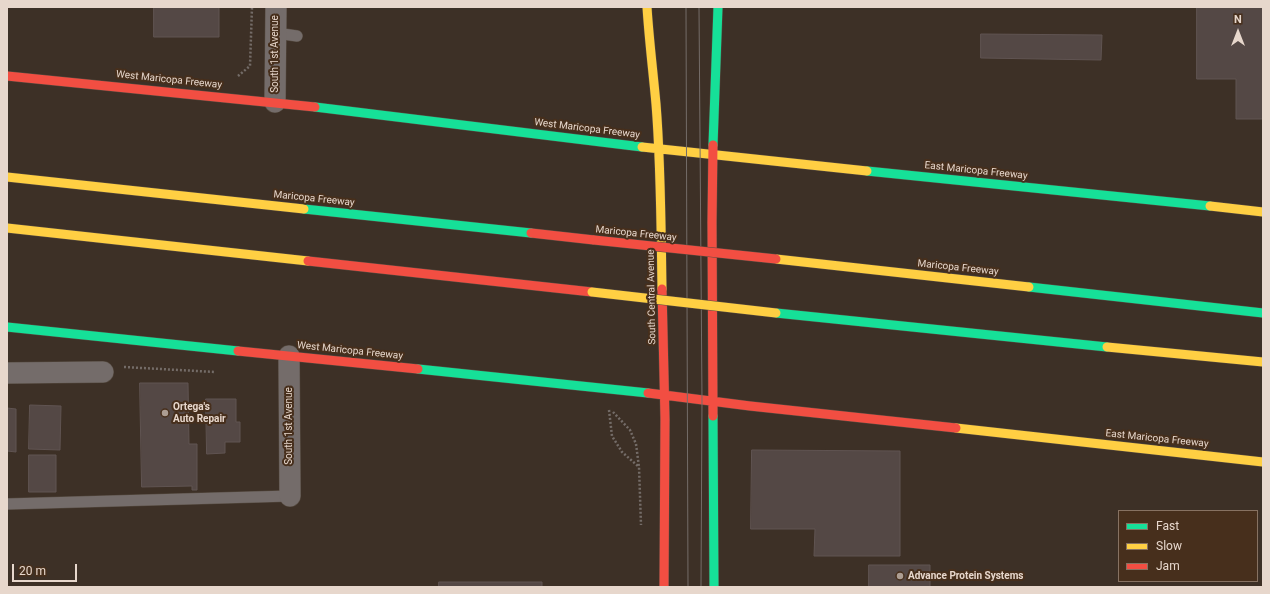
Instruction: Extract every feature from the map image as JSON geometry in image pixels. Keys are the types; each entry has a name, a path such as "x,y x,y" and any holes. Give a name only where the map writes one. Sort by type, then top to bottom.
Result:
{"main road":[{"name":"South Central Avenue","path":"647,7 649,43 656,104 661,216 664,396 664,587"},
{"path":"714,587 712,222 718,7"},
{"name":"West Maricopa Freeway","path":"7,76 275,102 686,152"},
{"name":"East Maricopa Freeway","path":"686,152 1263,212"},
{"name":"Maricopa Freeway","path":"7,177 776,259 1263,313"},
{"path":"7,228 776,313 1263,362"},
{"name":"West Maricopa Freeway","path":"7,327 690,399"},
{"name":"East Maricopa Freeway","path":"690,399 1263,462"}],"street":[{"name":"South 1st Avenue","path":"275,102 276,7"},
{"name":"South 1st Avenue","path":"289,356 290,496"},
{"path":"7,373 110,369"}],"lane":[{"path":"276,33 297,36"},
{"path":"7,504 290,496"}],"path":[{"path":"235,78 250,66 252,7"},
{"path":"110,369 218,372"},
{"path":"639,467 622,452 612,436 609,408 630,430 636,444 639,467 641,528"}],"building":[{"path":"154,7 219,7 219,37 154,37"},
{"path":"1197,7 1263,7 1263,119 1236,119 1236,79 1197,79"},
{"path":"981,34 1102,35 1101,60 981,58"},
{"name":"Ortega's Auto Repair","path":"140,383 188,383 189,444 197,444 197,490 192,490 192,486 142,487"},
{"path":"206,399 236,399 236,422 240,422 240,442 225,442 225,453 207,454"},
{"path":"30,405 61,406 60,450 29,449"},
{"path":"7,408 16,409 16,452 7,451"},
{"path":"752,450 900,451 900,556 814,556 815,529 751,529"},
{"path":"29,455 56,455 56,492 29,492"},
{"name":"Advance Protein Systems","path":"869,565 930,565 930,587 869,587"},
{"path":"439,582 542,582 542,587 439,587"}],"tram line":[{"path":"686,7 688,587"},
{"path":"699,7 702,400 701,587"}],"traffic: fast":[{"path":"713,145 718,7"},
{"path":"315,107 642,147"},
{"path":"867,171 1210,206"},
{"path":"304,209 531,233"},
{"path":"1029,287 1263,313"},
{"path":"776,313 1107,347"},
{"path":"7,327 238,351"},
{"path":"418,369 648,393"},
{"path":"713,416 714,587"}],"traffic: slow":[{"path":"647,7 659,150 662,289"},
{"path":"642,147 867,171"},
{"path":"7,177 304,209"},
{"path":"1210,206 1263,212"},
{"path":"7,228 308,261"},
{"path":"776,259 1029,287"},
{"path":"592,292 776,313"},
{"path":"1107,347 1263,362"},
{"path":"956,428 1263,462"}],"traffic: jam":[{"path":"7,76 315,107"},
{"path":"713,145 713,416"},
{"path":"531,233 594,240"},
{"path":"594,240 776,259"},
{"path":"308,261 592,292"},
{"path":"662,289 665,419 664,587"},
{"path":"238,351 418,369"},
{"path":"648,393 750,406 956,428"}],"place":[{"name":"Ortega's Auto Repair","path":"165,413"},
{"name":"Advance Protein Systems","path":"900,576"}]}
